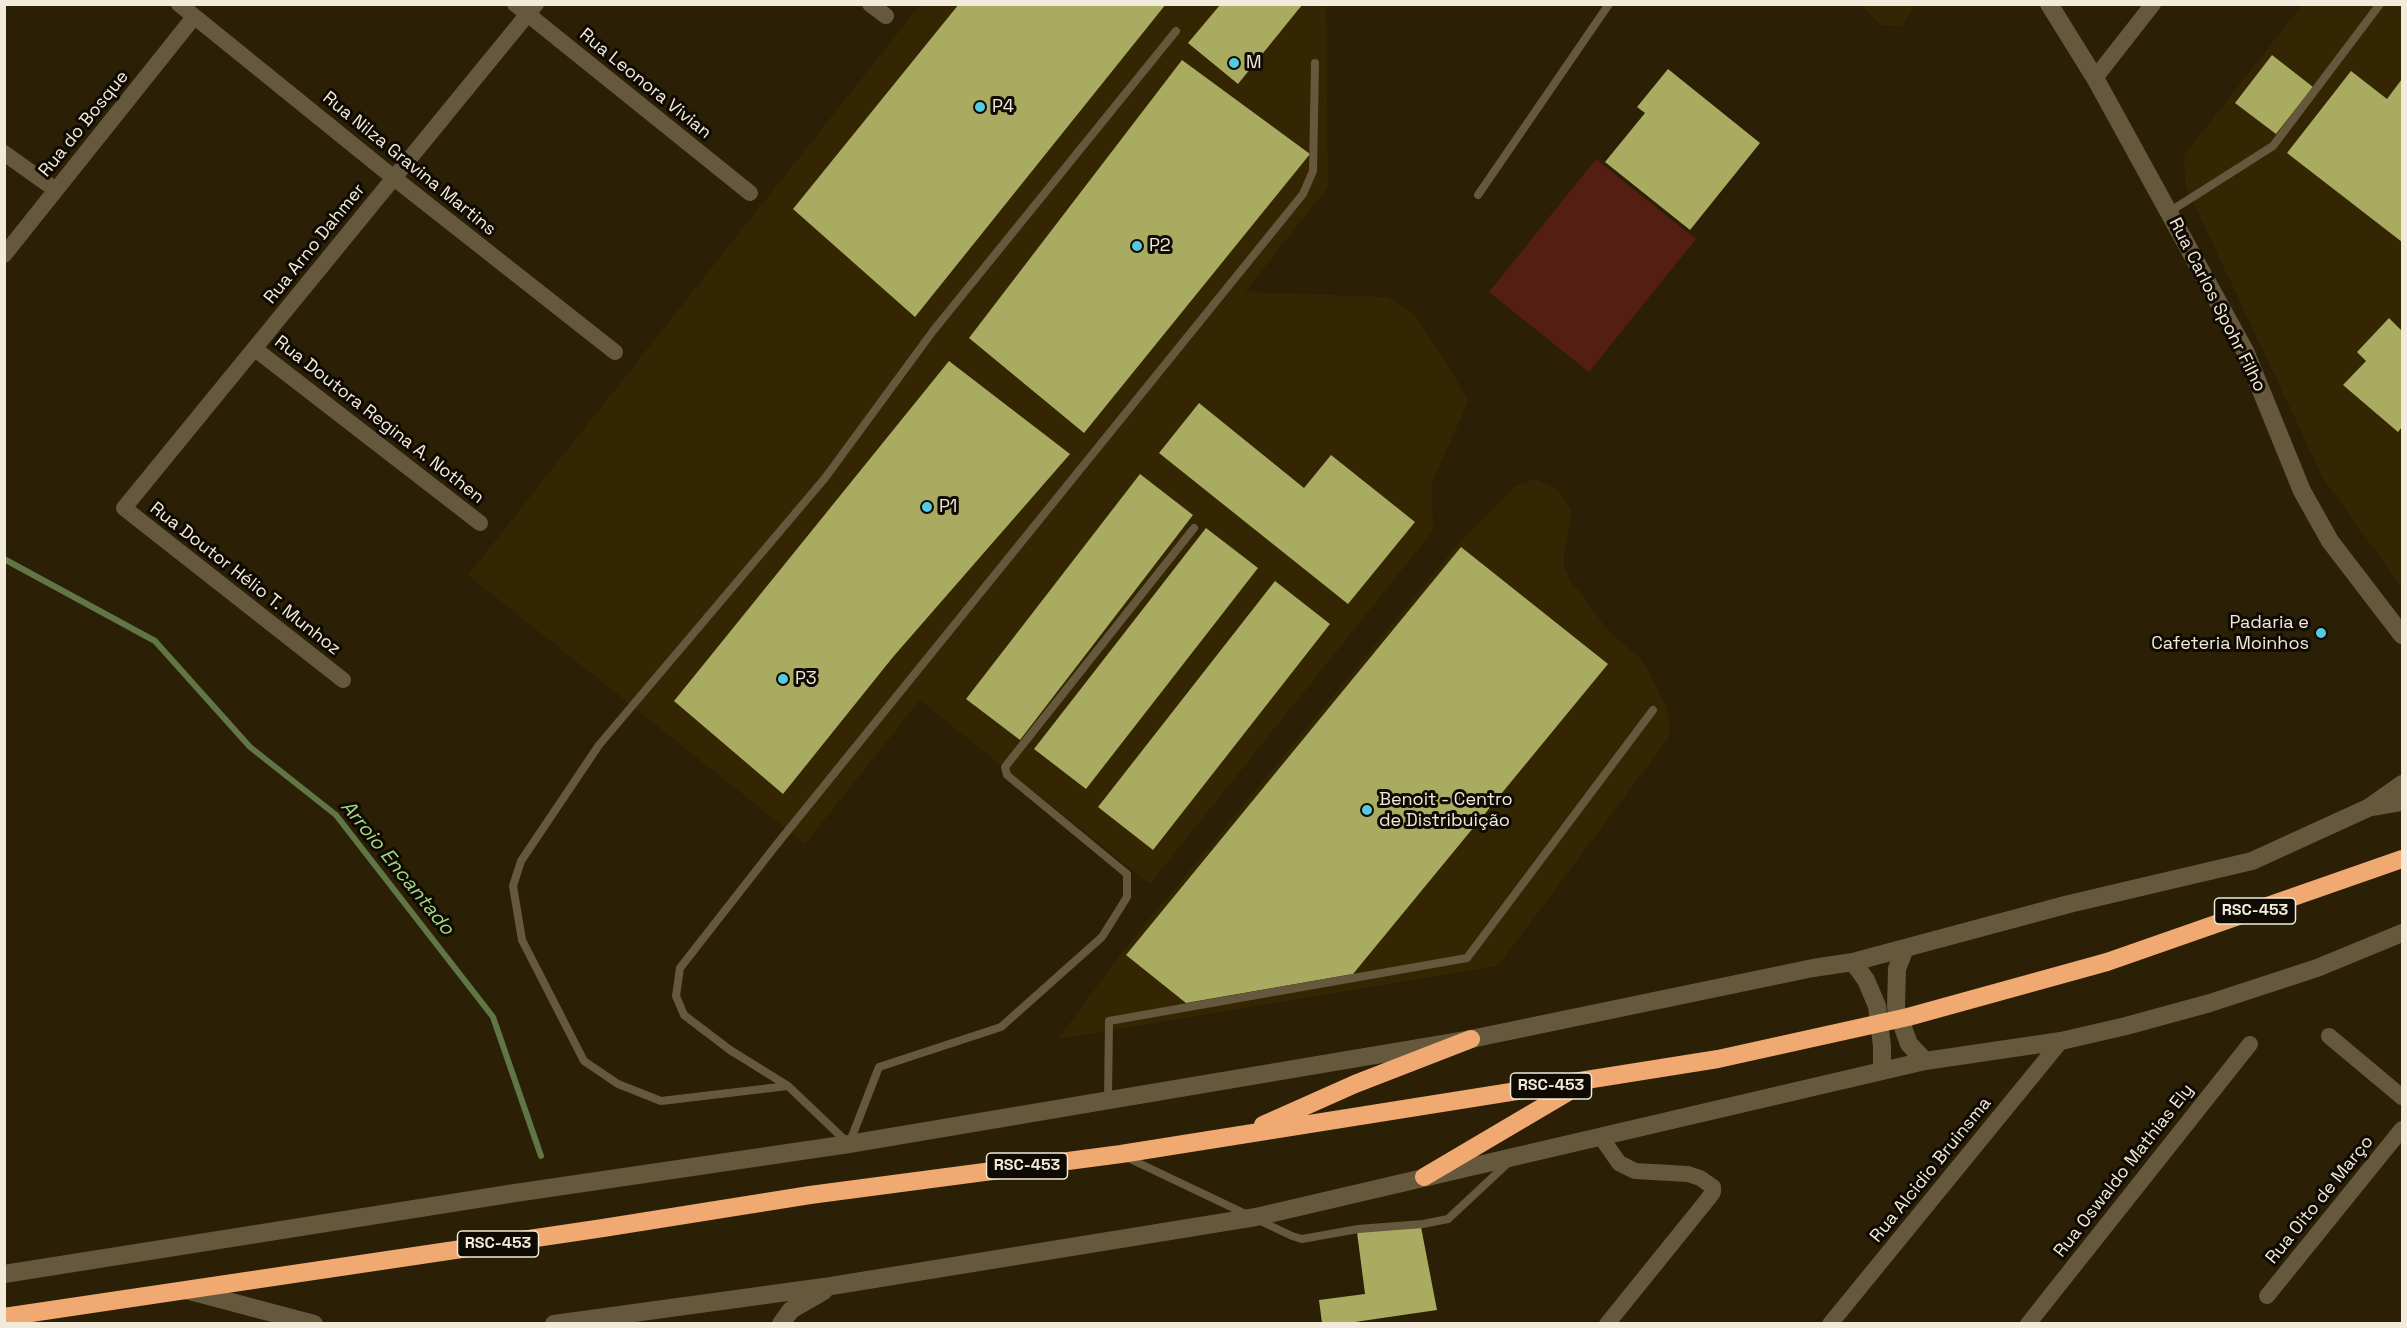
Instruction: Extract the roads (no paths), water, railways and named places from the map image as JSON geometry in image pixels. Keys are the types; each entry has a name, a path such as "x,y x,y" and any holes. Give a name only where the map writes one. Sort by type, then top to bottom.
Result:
{"highway":[{"name":"RSC-453","path":"4,1317 810,1195 1120,1154 1718,1059 1908,1017 2107,962 2403,859"},
{"name":"RSC-453","path":"1242,1134 1355,1084 1471,1040"},
{"path":"1424,1177 1589,1080"}],"main road":[{"name":"Rua Carlos Spohr Filho","path":"2049,4 2095,78 2245,351 2302,490 2330,541 2403,635"},
{"path":"4,1274 515,1193 849,1144 1471,1040 1813,968 1853,962 2069,904 2252,861 2368,808 2403,784"},
{"path":"2368,808 2403,802"},
{"path":"554,1323 831,1286 1256,1217 1925,1061 2061,1041 2210,1003 2317,968 2403,933"},
{"path":"1905,948 1897,969 1896,1008 1909,1044 1925,1061"},
{"path":"1853,962 1866,980 1877,1006 1882,1046 1882,1071"},
{"path":"781,1323 791,1310 831,1286"},
{"path":"186,1290 314,1323"}],"street":[{"name":"Rua Nilza Gravina Martins","path":"179,4 394,178 615,352"},
{"path":"870,4 886,16"},
{"path":"2095,78 2153,4"},
{"name":"Rua Arno Dahmer","path":"124,508 394,178 526,8"},
{"name":"Rua Leonora Vivian","path":"526,8 750,193"},
{"name":"Rua do Bosque","path":"4,255 194,17"},
{"path":"4,153 56,190"},
{"name":"Rua Doutora Regina A. Nothen","path":"255,349 480,523"},
{"name":"Rua Doutor Hélio T. Munhoz","path":"124,508 343,680"},
{"path":"2329,1036 2403,1097"},
{"name":"Rua Alcidio Bruinsma","path":"1830,1323 2061,1041"},
{"name":"Rua Oswaldo Mathias Ely","path":"2028,1323 2250,1044"},
{"name":"Rua Oito de Março","path":"2267,1296 2403,1129"},
{"path":"1601,1137 1620,1163 1635,1171 1688,1174 1700,1178 1713,1187 1713,1192 1708,1199 1607,1323"}],"lane":[{"path":"1478,195 1609,4"},
{"path":"2169,212 2273,146 2380,4"},
{"path":"788,1086 661,1101 618,1084 584,1060 522,940 513,886 521,861 600,745 797,512 933,331 1176,31"},
{"path":"1194,528 1005,767 1007,775 1127,874 1127,897 1102,937 1001,1027 879,1067 849,1144 788,1086 730,1050 684,1015 676,996 680,968 777,844 1303,194 1313,171 1315,63"},
{"path":"1108,1100 1108,1021 1467,958 1653,710"},
{"path":"1120,1154 1302,1239 1358,1229 1438,1222 1448,1219 1516,1156"}],"waterway":[{"name":"Arroio Encantado","path":"4,559 155,641 250,747 336,815 493,1017 541,1156"}],"place":[{"name":"M","path":"1234,63"},
{"name":"P4","path":"980,107"},
{"name":"P2","path":"1137,246"},
{"name":"P1","path":"927,507"},
{"name":"Padaria e Cafeteria Moinhos","path":"2321,633"},
{"name":"P3","path":"783,679"},
{"name":"Benoit - Centro de Distribuição","path":"1367,810"}]}
